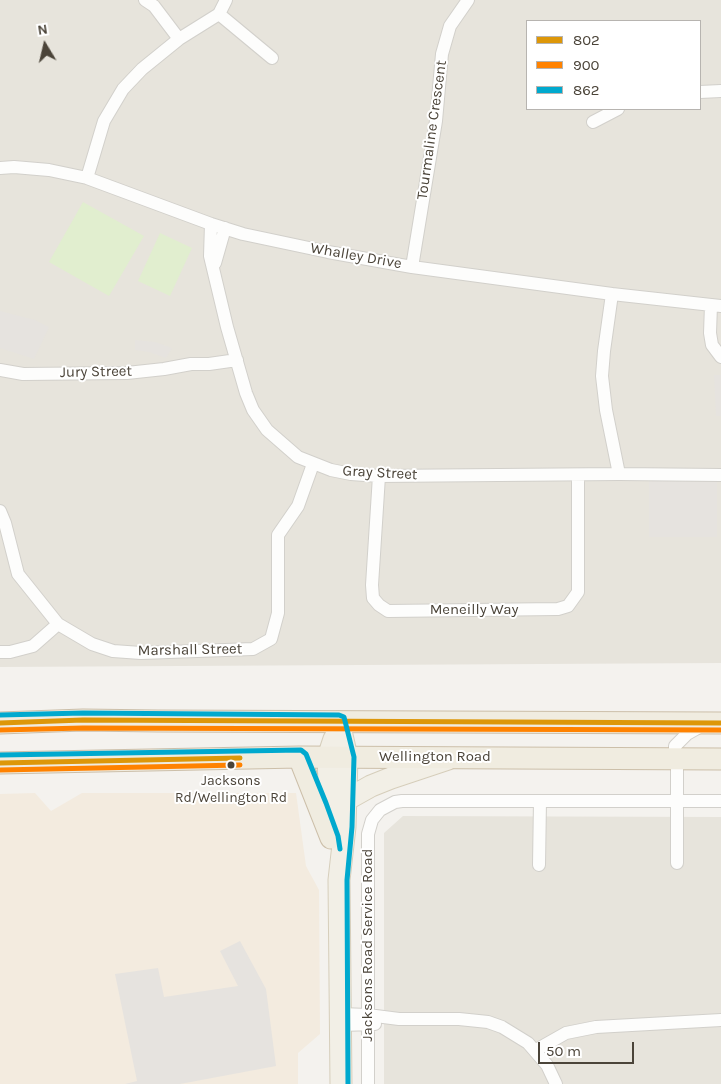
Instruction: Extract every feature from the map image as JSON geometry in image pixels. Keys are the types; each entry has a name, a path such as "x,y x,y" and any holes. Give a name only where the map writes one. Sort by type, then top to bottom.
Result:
{"highway":[{"path":"0,723 83,720 714,723"},
{"path":"299,757 331,838"},
{"name":"Wellington Road","path":"0,763 299,757 675,758 721,760"}],"main road":[{"path":"339,722 331,838 340,880"},
{"path":"338,757 346,800 340,880 341,1084"},
{"path":"346,800 371,786 391,778 455,757"}],"street":[{"path":"145,0 154,6 178,39"},
{"path":"87,178 104,121 124,89 142,69 178,39 219,14 226,0"},
{"name":"Tourmaline Crescent","path":"412,267 436,121 442,54 450,26 468,0"},
{"path":"219,14 272,58"},
{"path":"701,92 721,92"},
{"path":"593,122 616,110"},
{"name":"Whalley Drive","path":"0,168 14,167 49,170 87,178 212,224 252,236 412,267 716,306"},
{"name":"Gray Street","path":"212,224 210,256 227,327 246,393 253,410 267,430 298,457 313,464 351,474 379,476 619,474 721,476"},
{"path":"213,267 225,228"},
{"path":"612,294 602,376 606,410 619,474"},
{"path":"716,306 710,333 712,345 721,357"},
{"name":"Jury Street","path":"0,370 23,374 127,373 191,364 209,364 236,356"},
{"name":"Marshall Street","path":"0,511 5,523 18,574 58,624 92,644 113,651 140,653 253,649 271,639 278,613 278,535 298,506 313,464"},
{"name":"Meneilly Way","path":"379,476 372,586 373,598 379,605 388,610 558,609 568,606 578,592 578,475"},
{"path":"0,652 10,652 34,646 58,624"},
{"path":"677,863 678,769 675,758 675,746 678,742 714,723"},
{"path":"539,865 540,800 721,801"},
{"name":"Jacksons Road Service Road","path":"368,1084 368,834 372,820 380,810 395,802 402,801 540,800"},
{"path":"341,1020 459,1019 488,1022 516,1034 538,1053 547,1065 556,1084"},
{"path":"538,1053 560,1036 581,1030 608,1026 721,1020"}],"shaded area":[{"path":"0,0 721,0 721,663 0,667"},
{"path":"0,311 35,320 49,327 34,359 0,348"},
{"path":"135,340 155,342 172,348 166,358 149,352 135,350"},
{"path":"714,375 721,375 721,416 716,416"},
{"path":"649,481 717,481 717,537 649,537"},
{"path":"35,793 51,811 82,793 296,793 306,866 319,890 320,1034 298,1053 298,1084 0,1084 0,794"},
{"path":"403,816 721,817 721,1084 384,1084 384,833"},
{"path":"240,941 266,989 276,1066 180,1084 125,1084 137,1081 115,974 158,968 164,997 238,986 220,951"}],"green space":[{"path":"83,202 144,236 109,296 49,262"},
{"path":"160,233 192,248 170,296 138,281"}],"transit line":[{"name":"862","path":"0,715 83,713 339,715 344,717 354,757 352,827 347,880 348,1084"},
{"name":"802","path":"0,723 83,720 721,723"},
{"name":"900","path":"0,730 83,728 721,730"},
{"name":"862","path":"0,755 301,750 306,754 326,803 338,836 340,849"},
{"name":"802","path":"0,763 240,758"},
{"name":"900","path":"0,770 240,765"}],"place":[{"name":"Jacksons Rd/Wellington Rd","path":"231,765"}]}
